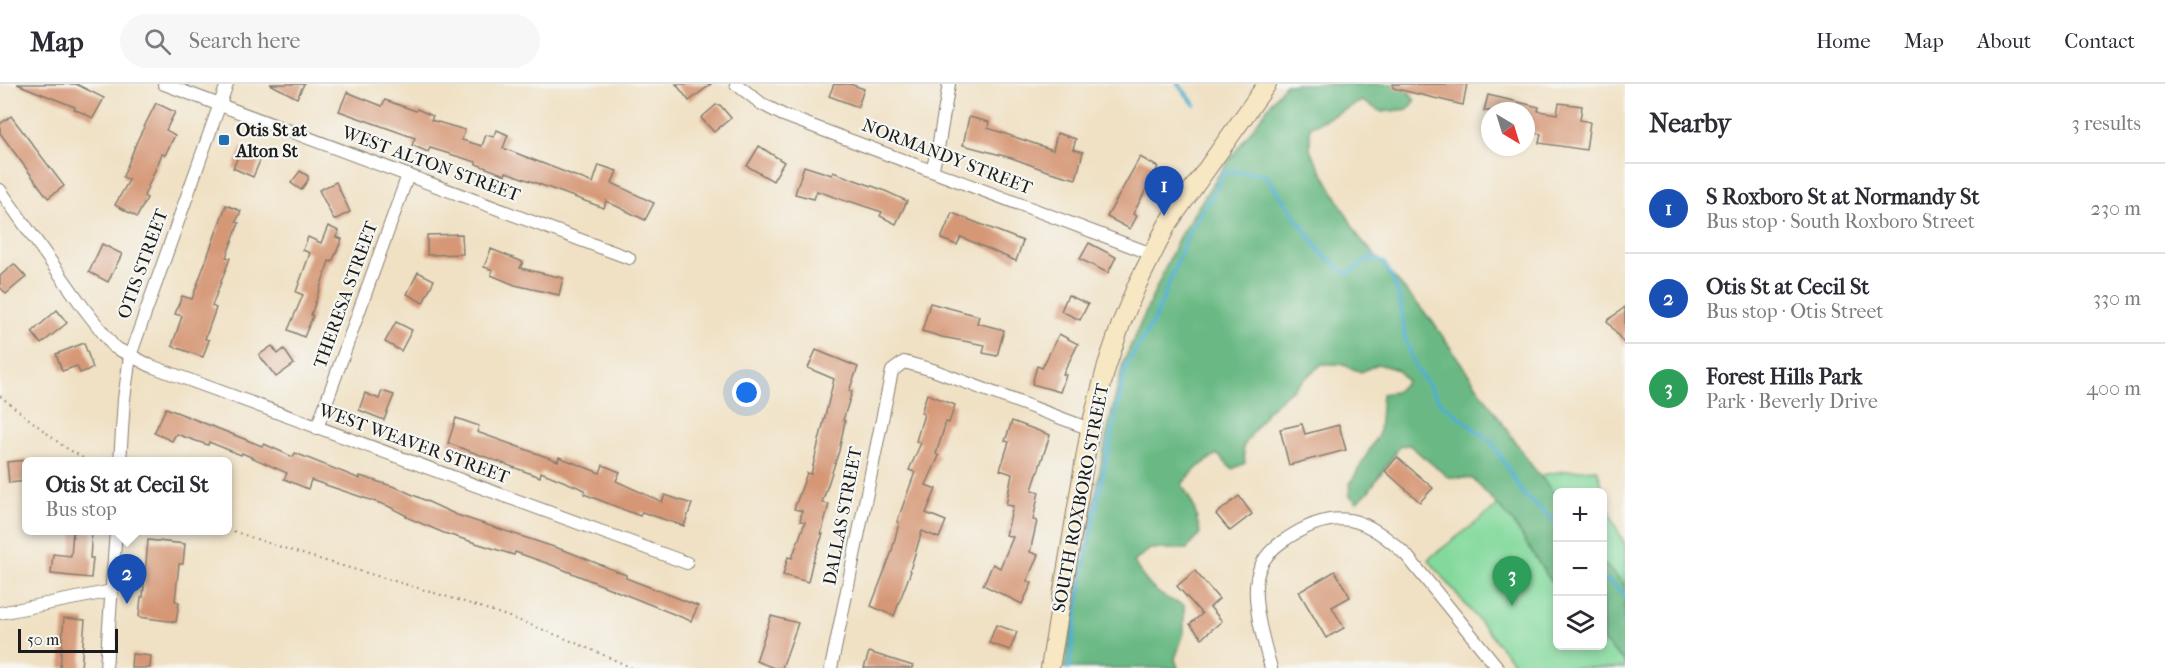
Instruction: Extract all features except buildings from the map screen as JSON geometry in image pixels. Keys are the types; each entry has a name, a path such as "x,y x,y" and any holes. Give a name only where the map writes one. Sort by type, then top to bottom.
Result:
{"street":[{"name":"WEST ALTON STREET","path":"164,84 629,258"},
{"name":"OTIS STREET","path":"120,457 124,399 130,357 227,84"},
{"name":"NORMANDY STREET","path":"735,84 756,100 783,115 1152,254"},
{"path":"932,171 949,84"},
{"name":"SOUTH ROXBORO STREET","path":"1050,668 1090,429 1118,334 1167,225 1267,84"},
{"name":"THERESA STREET","path":"317,428 408,175"},
{"name":"WEST WEAVER STREET","path":"0,189 108,339 120,352 317,428 687,562"},
{"name":"DALLAS STREET","path":"831,668 892,371 904,362 933,370 1090,429"},
{"path":"1271,668 1261,634 1256,592 1260,567 1267,555 1299,530 1324,519 1349,519 1364,524 1393,542 1407,556 1498,668"},
{"path":"106,668 116,535"},
{"path":"0,613 112,591"}],"path":[{"path":"0,396 63,446 82,457"},
{"path":"232,530 534,626 632,668"}],"green space":[{"path":"1285,84 1403,84 1415,101 1409,109 1382,112 1362,101 1310,127 1310,150 1359,237 1432,321 1532,466 1553,492 1553,583 1513,522 1473,479 1448,477 1409,445 1400,446 1368,492 1357,502 1349,495 1350,484 1379,433 1382,394 1395,392 1407,382 1398,370 1378,364 1361,372 1341,364 1322,364 1267,411 1243,447 1245,463 1232,469 1217,454 1197,468 1182,484 1194,507 1200,533 1187,549 1150,549 1134,562 1154,590 1184,605 1184,633 1175,659 1178,668 1064,668 1105,442 1123,363 1179,237 1217,177"},
{"path":"1597,469 1603,488 1553,488 1553,650 1607,650 1607,501 1625,544 1625,668 1518,668 1428,559 1537,476 1564,471"},
{"path":"1607,567 1625,585 1625,662 1607,645"}],"waterway":[{"path":"1178,84 1195,105"},
{"path":"1069,668 1085,559 1126,367 1155,319 1188,235 1226,171 1265,174 1323,255 1348,274 1372,257 1384,263 1393,279 1400,300 1405,338 1416,368 1441,403 1492,443 1524,495 1553,520"},
{"path":"1607,581 1625,595"}],"place":[{"name":"Otis St at Alton St","path":"224,140"},
{"name":"S Roxboro St at Normandy St","path":"1164,216"},
{"name":"Otis St at Cecil St","path":"127,604"},
{"name":"Forest Hills Park","path":"1512,606"}]}
